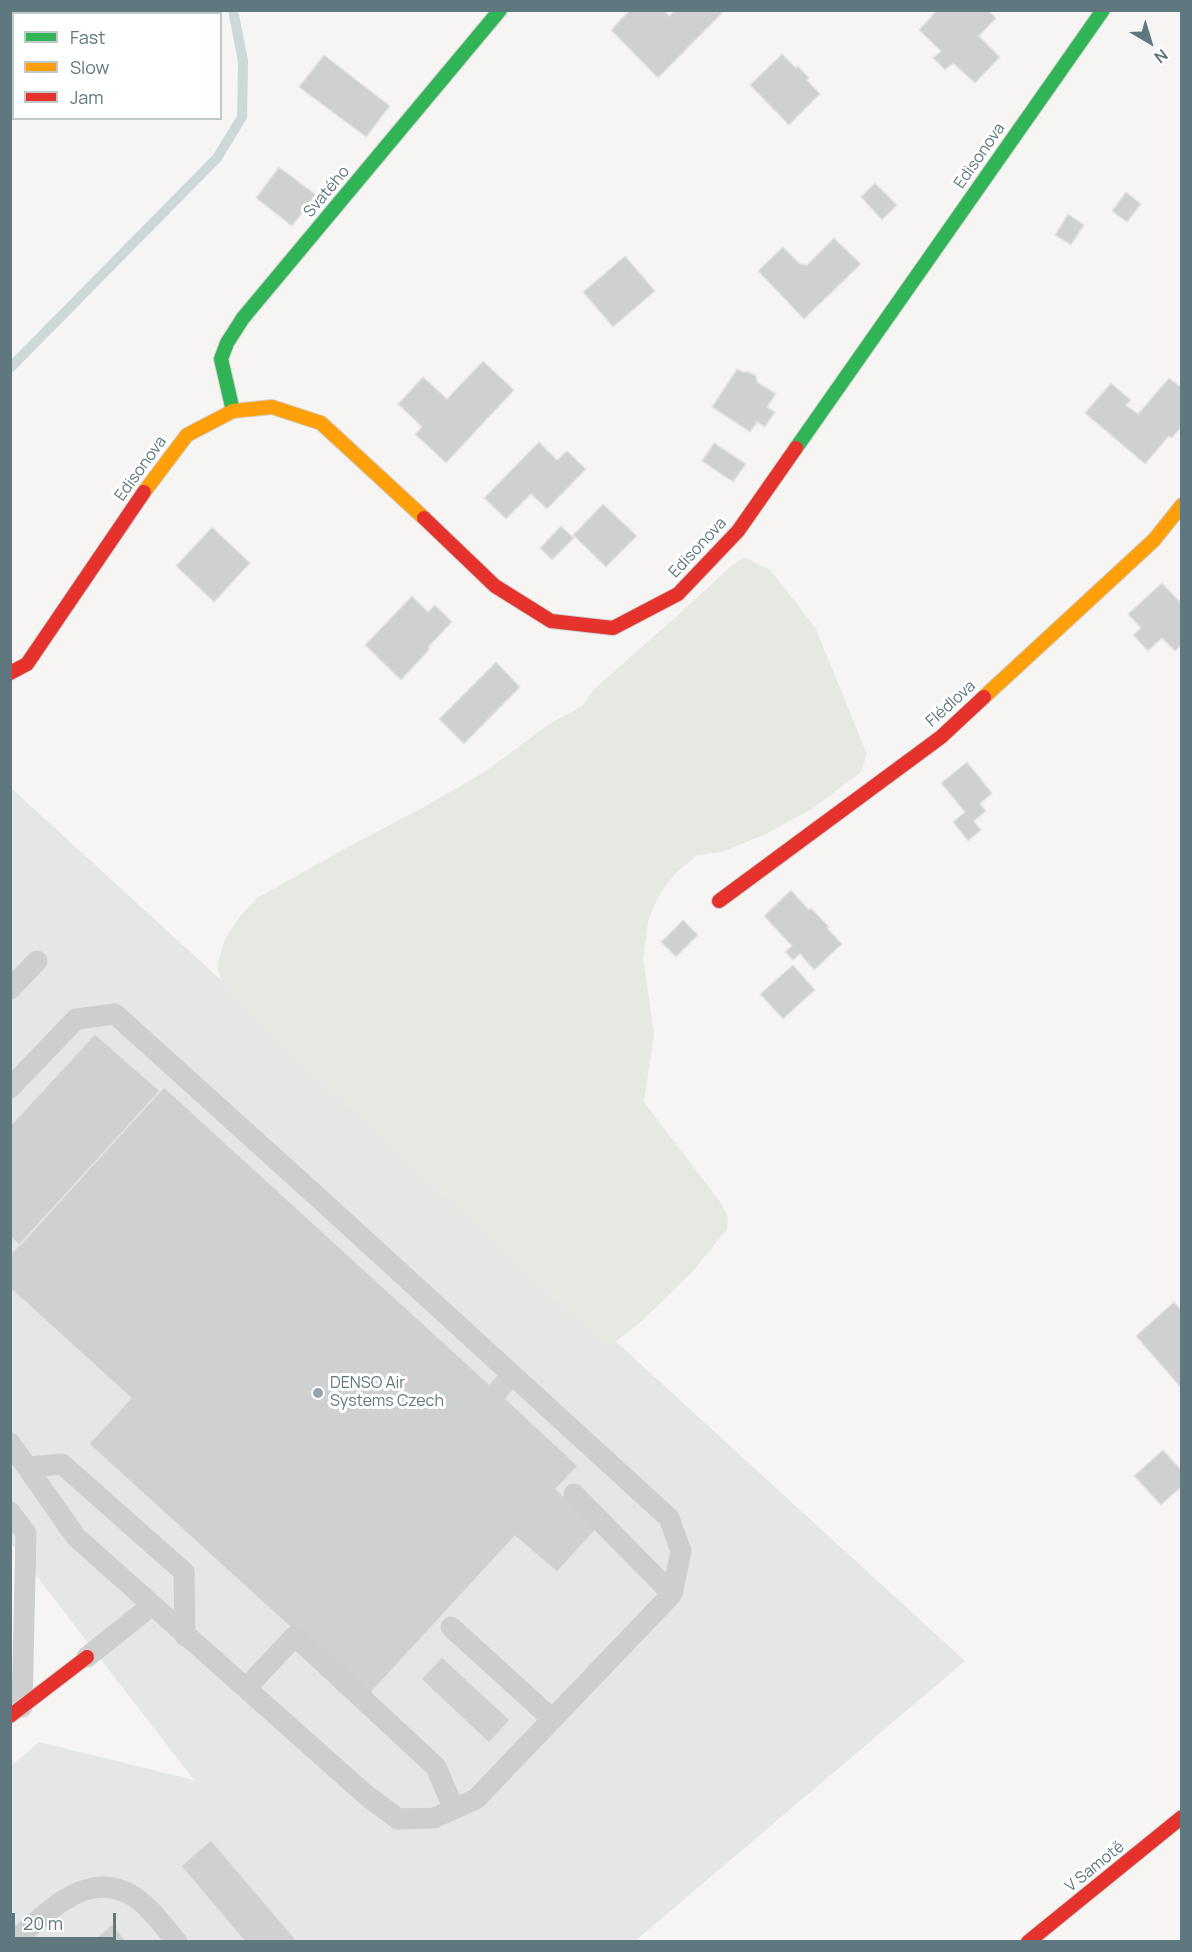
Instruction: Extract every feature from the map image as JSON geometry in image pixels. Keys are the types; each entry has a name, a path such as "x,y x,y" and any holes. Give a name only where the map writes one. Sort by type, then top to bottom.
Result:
{"street":[{"name":"Svatého","path":"233,411 221,359 227,343 243,318 500,10"},
{"name":"Edisonova","path":"10,673 27,664 150,483 187,435 233,411 272,407 321,423 375,471 495,586 550,621 613,628 678,594 738,531 1103,10"},
{"name":"Flédlova","path":"719,901 941,737 1154,540 1182,506"},
{"path":"16,1711 87,1657"},
{"name":"V Samotě","path":"1028,1941 1182,1817"}],"lane":[{"path":"10,988 37,962"},
{"path":"10,1088 76,1019 115,1014 669,1518 681,1551 672,1594 476,1799 434,1818 399,1818 366,1795 76,1537 10,1443"},
{"path":"28,1467 62,1464 184,1572 185,1636"},
{"path":"574,1494 672,1594"},
{"path":"10,1512 26,1533 16,1711"},
{"path":"87,1657 151,1606"},
{"path":"451,1627 552,1719"},
{"path":"246,1688 295,1636 436,1767 454,1809"},
{"path":"13,1941 60,1902 77,1892 97,1887 117,1889 135,1897 152,1912 177,1941"}],"shaded area":[{"path":"744,557 770,570 815,627 867,754 861,772 815,807 764,835 721,852 697,855 675,874 660,894 649,917 643,958 654,1034 644,1102 721,1203 728,1217 727,1229 694,1270 643,1320 609,1347 595,1337 250,1017 223,984 217,966 225,939 242,914 257,898 483,773 551,723 582,706 594,689"},
{"path":"10,787 965,1661 635,1941 11,1941 11,1766 39,1742 194,1780 11,1543"}],"building":[{"path":"48,10 108,10 106,12 49,12"},
{"path":"630,10 664,10 669,16 675,10 720,10 722,13 658,78 611,30"},
{"path":"937,10 988,10 996,18 979,36 1000,57 975,83 953,63 945,70 933,58 941,51 919,30"},
{"path":"782,54 796,68 798,66 820,94 789,125 750,85"},
{"path":"324,55 390,106 366,137 299,87"},
{"path":"279,167 316,195 292,226 256,198"},
{"path":"875,183 897,205 882,220 861,197"},
{"path":"1126,192 1141,204 1127,222 1112,211"},
{"path":"1068,214 1084,225 1071,245 1055,235"},
{"path":"834,238 861,264 804,319 758,271 783,247 800,264 807,265"},
{"path":"625,256 655,291 613,327 583,292"},
{"path":"483,361 514,390 446,463 415,434 422,427 398,404 423,377 447,399"},
{"path":"737,369 756,376 757,382 776,394 767,407 775,412 765,427 757,422 750,432 712,407"},
{"path":"1169,378 1182,388 1182,426 1172,438 1169,436 1145,464 1085,413 1111,383 1131,400 1126,405 1138,414"},
{"path":"539,442 557,460 567,451 586,469 547,509 531,494 506,519 484,498"},
{"path":"714,443 746,464 733,482 702,461"},
{"path":"603,504 637,536 606,567 573,535"},
{"path":"561,526 574,538 552,560 540,548"},
{"path":"212,527 250,563 214,602 176,566"},
{"path":"1162,583 1182,604 1182,645 1175,651 1162,638 1148,651 1133,635 1141,628 1128,614"},
{"path":"412,596 428,612 435,605 452,622 401,680 365,645"},
{"path":"496,662 520,687 464,744 439,719"},
{"path":"967,762 992,793 980,804 986,811 974,821 981,830 968,841 953,822 965,812 941,783"},
{"path":"791,890 829,927 827,928 842,944 814,970 800,954 793,960 785,952 792,946 764,916"},
{"path":"683,920 698,935 676,957 661,942"},
{"path":"793,965 815,990 783,1019 760,994"},
{"path":"95,1034 160,1091 20,1245 10,1237 10,1126"},
{"name":"DENSO Air Systems Czech","path":"164,1087 489,1384 498,1374 514,1389 506,1399 578,1466 556,1489 598,1527 557,1572 515,1536 367,1697 89,1444 131,1398 10,1288 10,1255"},
{"path":"1174,1302 1182,1311 1182,1389 1136,1336"},
{"path":"1163,1450 1182,1471 1182,1486 1161,1505 1134,1476"},
{"path":"442,1657 510,1720 489,1743 421,1679"},
{"path":"211,1840 298,1942 245,1942 181,1866"},
{"path":"112,1924 127,1942 92,1942"}],"waterway":[{"path":"10,368 217,158 242,117 243,61 233,10"}],"traffic: fast":[{"path":"233,411 221,359 227,343 243,318 500,10"},
{"path":"796,448 1103,10"}],"traffic: slow":[{"path":"144,492 187,435 233,411 272,407 321,423 424,518"},
{"path":"984,697 1154,540 1182,505"}],"traffic: jam":[{"path":"424,518 495,586 551,621 613,628 678,594 738,531 796,448"},
{"path":"10,673 27,664 144,492"},
{"path":"719,901 941,737 984,697"},
{"path":"10,1716 87,1657"},
{"path":"1028,1942 1182,1817"}],"place":[{"name":"DENSO Air Systems Czech","path":"318,1393"}]}
